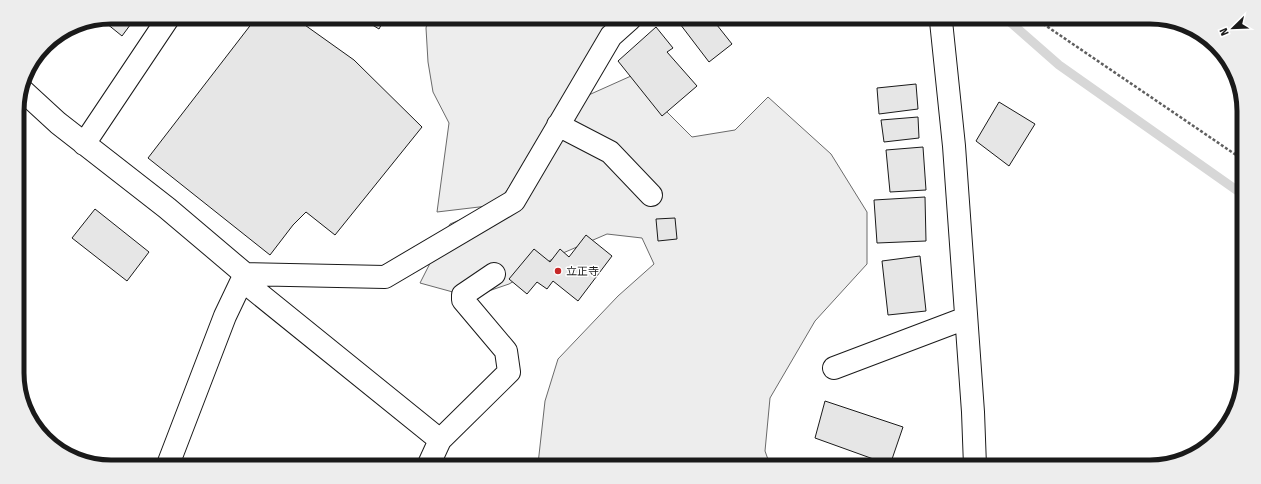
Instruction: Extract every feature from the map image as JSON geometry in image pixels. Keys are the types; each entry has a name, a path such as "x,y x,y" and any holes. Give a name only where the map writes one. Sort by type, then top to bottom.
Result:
{"street":[{"path":"84,144 163,24"},
{"path":"243,277 385,277 514,201 611,36 625,24"},
{"path":"941,24 954,146 973,412 975,460"},
{"path":"26,94 58,123 167,208 243,277 440,440"},
{"path":"558,125 610,152 651,195"},
{"path":"431,460 440,440 509,372 506,351 463,300 463,294 494,274"},
{"path":"170,460 225,316 243,277"},
{"path":"834,368 966,318"}],"path":[{"path":"1043,24 1237,156"}],"shaded area":[{"path":"427,24 616,24 589,73 498,203 573,102 631,76 692,137 735,130 768,97 831,154 867,212 867,264 815,321 770,398 765,451 768,460 538,460 545,401 558,359 618,296 654,264 642,238 607,234 563,253 509,284 471,297 420,283 450,224 496,205 437,212 449,123 433,92 428,62"}],"building":[{"path":"107,24 131,24 122,36"},
{"path":"251,24 303,24 354,60 422,127 335,235 306,212 293,225 270,255 148,158"},
{"path":"371,24 382,24 379,29"},
{"path":"680,24 716,24 732,44 709,62"},
{"path":"656,27 673,48 667,52 697,86 662,116 618,61"},
{"path":"916,84 918,109 879,114 877,88"},
{"path":"999,102 1035,124 1009,166 976,141"},
{"path":"918,117 919,138 884,142 881,120"},
{"path":"923,147 926,190 890,192 886,150"},
{"path":"925,197 926,241 877,243 874,200"},
{"path":"95,209 149,252 127,281 72,238"},
{"path":"675,218 677,239 658,241 656,219"},
{"name":"立正寺","path":"586,235 612,256 578,301 553,281 547,289 537,282 527,294 509,279 534,249 550,262 560,249 569,257"},
{"path":"920,256 926,311 888,315 882,261"},
{"path":"825,401 903,427 892,460 876,460 815,438"}],"waterway":[{"path":"1012,24 1059,65 1237,190"}],"place":[{"name":"立正寺","path":"558,271"}]}
